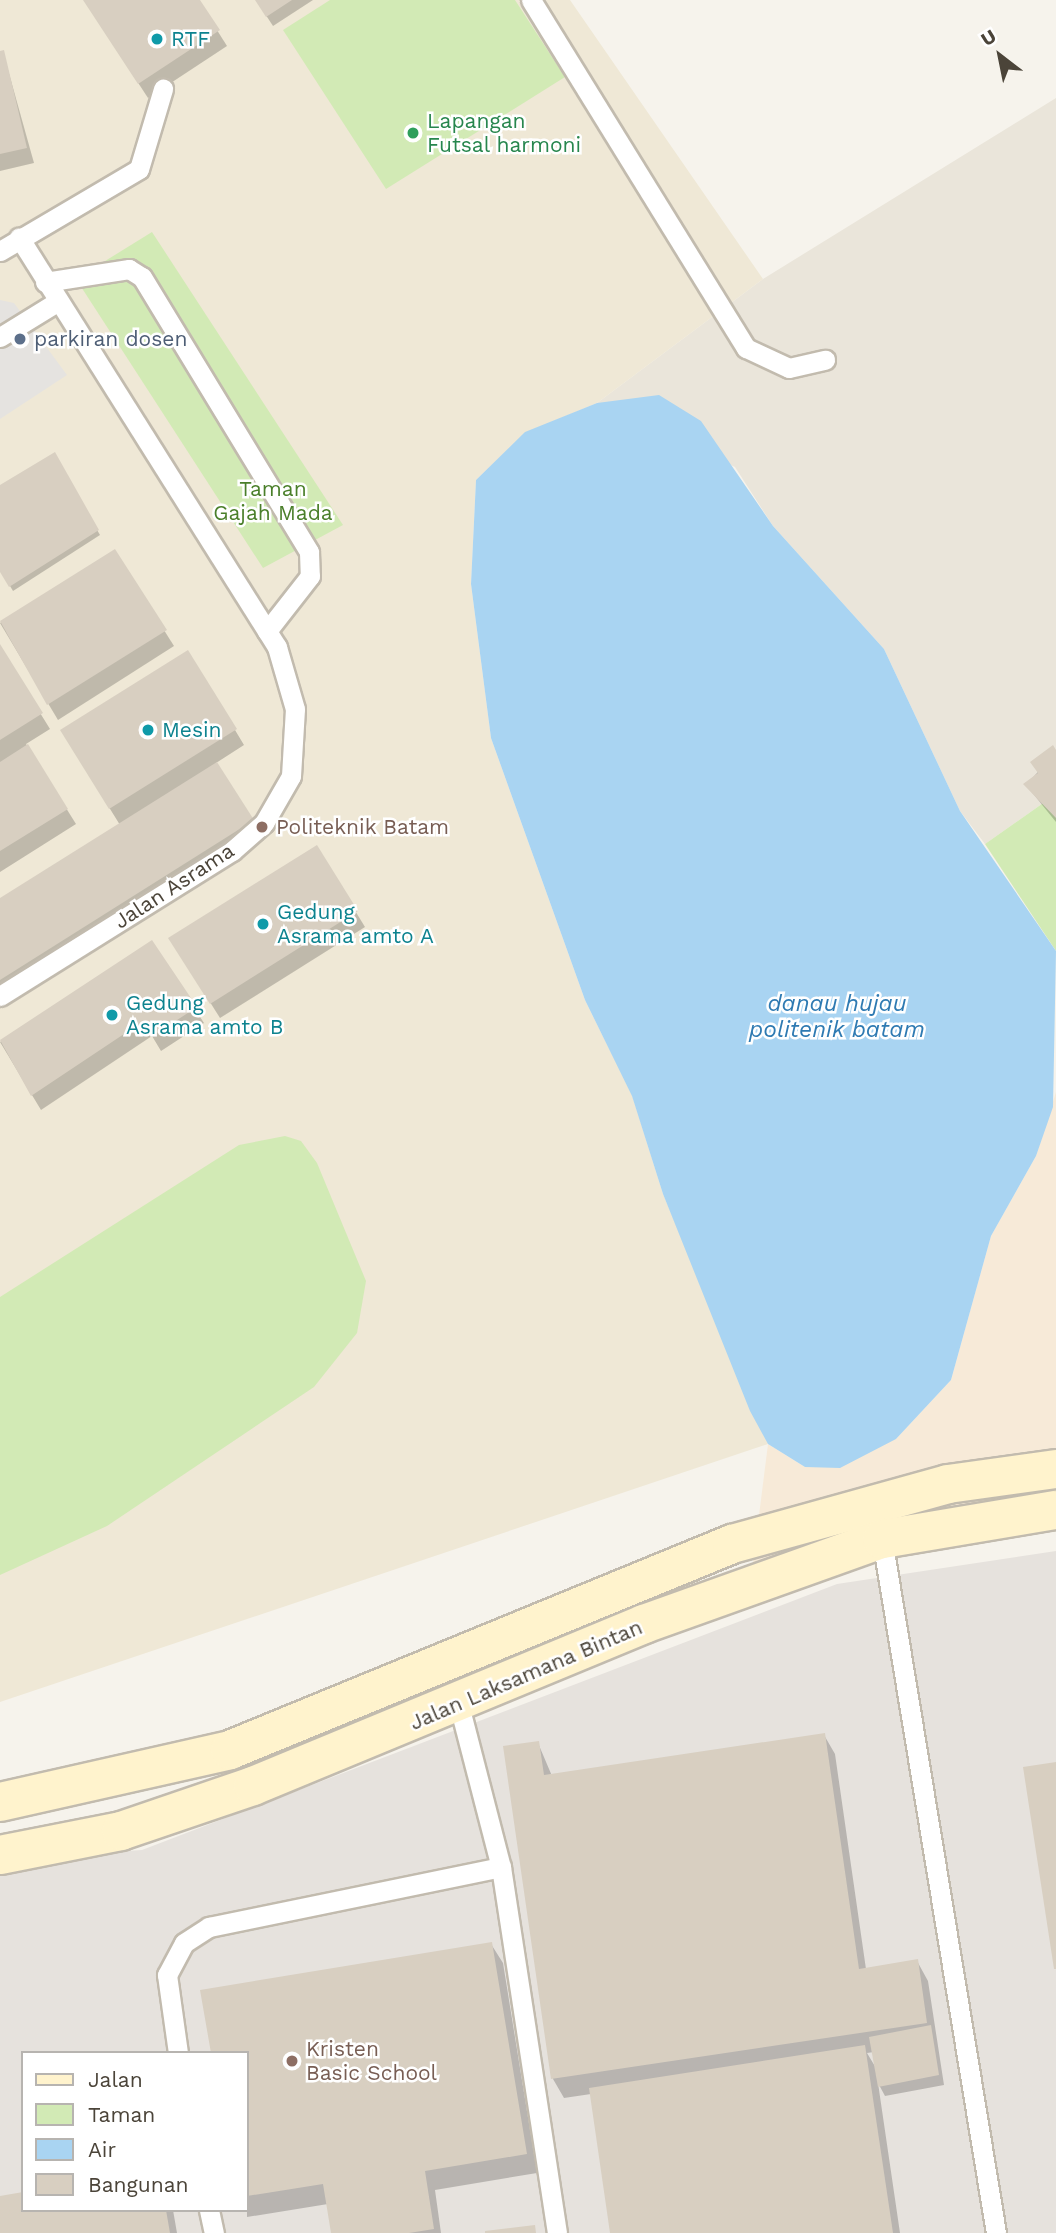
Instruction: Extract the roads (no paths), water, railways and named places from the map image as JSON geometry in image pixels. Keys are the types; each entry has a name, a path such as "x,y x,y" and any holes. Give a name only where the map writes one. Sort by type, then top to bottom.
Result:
{"main road":[{"name":"Jalan Laksamana Bintan","path":"0,1802 230,1750 732,1544 948,1484 1056,1469"},
{"name":"Jalan Laksamana Bintan","path":"0,1855 121,1831 458,1705 644,1624 882,1539 1056,1510"}],"lane":[{"path":"531,0 746,348 789,368 825,360"},
{"path":"0,251 139,169 163,89"},
{"name":"Jalan Asrama","path":"0,996 232,851 264,823 291,776 293,735 290,684 267,631 19,238"},
{"path":"45,282 129,270 142,277 309,552 310,576 267,631"},
{"path":"0,337 57,302"},
{"path":"882,1539 996,2233"},
{"path":"458,1705 501,1867 557,2233"},
{"path":"178,2051 167,1975 184,1943 209,1927 501,1867"},
{"path":"209,2212 214,2233"}],"water":[{"name":"danau hujau politenik batam","path":"659,395 701,421 773,526 884,649 960,811 1056,951 1053,1107 1036,1156 991,1236 951,1380 896,1439 840,1468 805,1467 768,1444 750,1411 663,1194 632,1096 585,1000 491,738 471,584 476,480 525,432 597,403"}],"place":[{"name":"RTF","path":"157,39"},
{"name":"Lapangan Futsal harmoni","path":"413,133"},
{"name":"parkiran dosen","path":"20,339"},
{"name":"Mesin","path":"148,730"},
{"name":"Politeknik Batam","path":"262,827"},
{"name":"Gedung Asrama amto A","path":"263,924"},
{"name":"Gedung Asrama amto B","path":"112,1015"},
{"name":"Kristen Basic School","path":"292,2061"}],"park label":[{"name":"Taman Gajah Mada","path":"273,501"}]}
